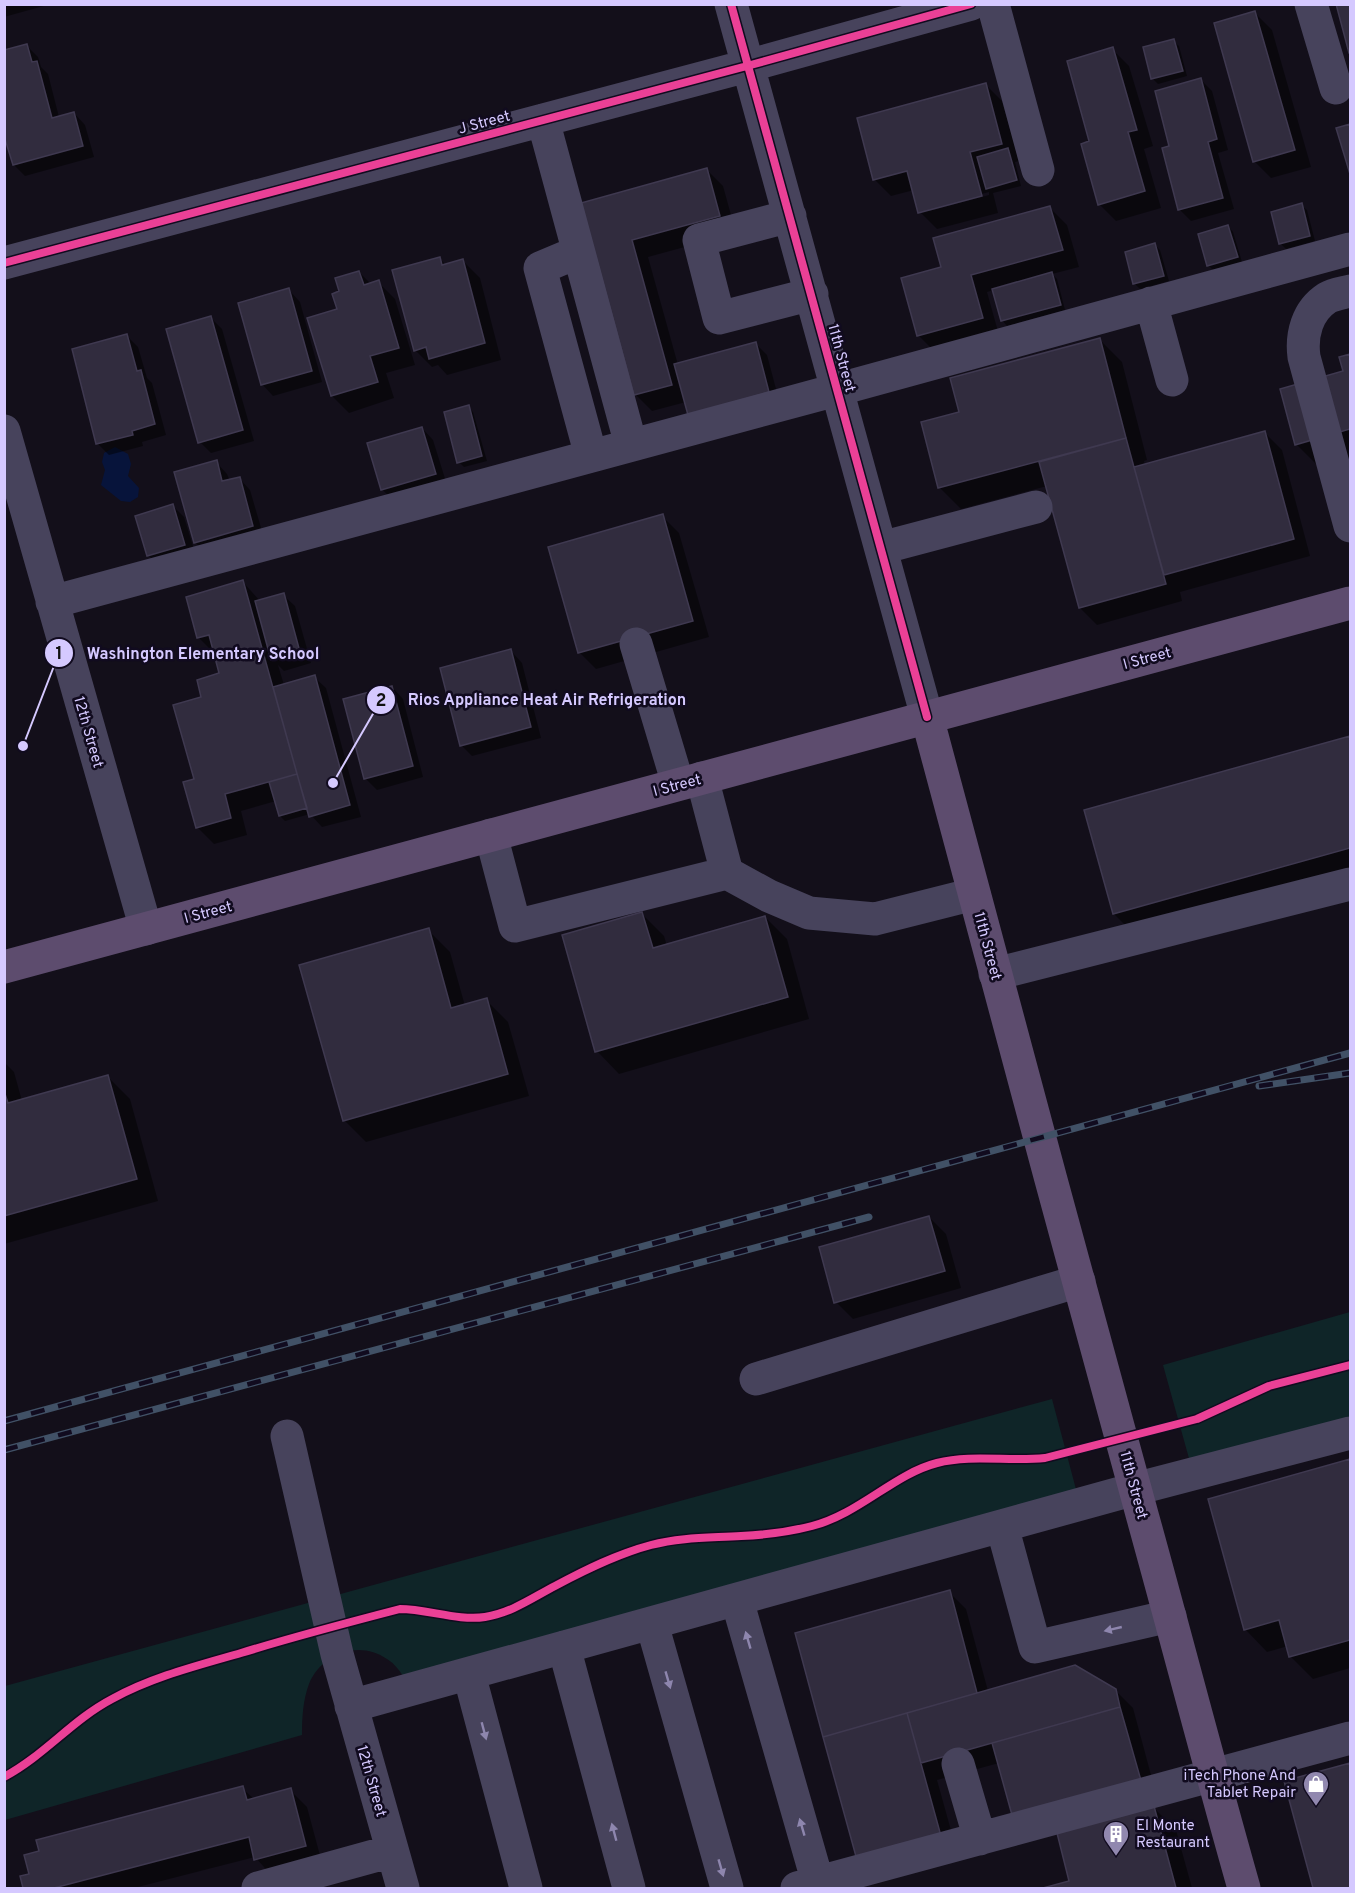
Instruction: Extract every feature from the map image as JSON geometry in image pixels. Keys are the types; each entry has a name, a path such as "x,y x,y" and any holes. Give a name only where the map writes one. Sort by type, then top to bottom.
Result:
{"main road":[{"name":"I Street","path":"4,967 1350,603"},
{"name":"11th Street","path":"927,717 1039,1140 1170,1616 1211,1775 1244,1888"}],"street":[{"name":"11th Street","path":"731,4 927,717"},
{"name":"J Street","path":"4,263 747,66 971,4"},
{"path":"993,4 1038,170"},
{"path":"1311,4 1336,88"},
{"path":"543,120 631,445"},
{"path":"790,216 699,240 719,318 812,294"},
{"path":"52,602 1350,249"},
{"path":"578,252 540,268 591,456"},
{"path":"1350,291 1329,297 1318,306 1309,319 1302,342 1304,357 1350,526"},
{"path":"1151,303 1172,380"},
{"name":"12th Street","path":"4,431 146,929"},
{"path":"880,548 1035,507"},
{"path":"636,644 727,873 770,896 810,913 876,919 974,894"},
{"path":"491,835 516,926 727,873"},
{"path":"995,974 1350,884"},
{"path":"756,1380 1079,1281"},
{"path":"351,1706 1135,1489 1350,1432"},
{"name":"12th Street","path":"287,1436 342,1673 403,1888"},
{"path":"1002,1526 1035,1647 1170,1616"},
{"path":"737,1600 808,1886 1350,1738"},
{"path":"652,1624 727,1888"},
{"path":"564,1647 629,1888"},
{"path":"469,1674 526,1888"},
{"path":"958,1764 980,1839"},
{"path":"258,1888 392,1851"}],"green space":[{"path":"1350,1312 1350,1420 1190,1462 1163,1365"},
{"path":"1052,1399 1077,1493 405,1679 392,1663 376,1653 353,1650 342,1653 322,1665 309,1684 303,1709 302,1735 5,1820 5,1686"}],"water":[{"path":"115,447 128,454 131,464 128,476 139,488 138,497 130,502 121,501 101,485 105,470 102,462 104,453"}],"building":[{"path":"1336,4 1350,4 1350,53 1349,53"},
{"path":"1255,11 1295,150 1253,162 1214,23"},
{"path":"1174,39 1183,71 1151,79 1143,47"},
{"path":"27,44 32,62 37,61 52,118 74,112 83,146 13,165 4,136 4,50"},
{"path":"1113,47 1137,130 1128,132 1145,191 1098,205 1081,144 1089,141 1067,61"},
{"path":"1201,78 1217,139 1208,142 1223,198 1178,210 1162,148 1169,146 1155,91"},
{"path":"986,83 1002,144 970,152 982,196 918,213 907,171 873,180 857,118"},
{"path":"1350,124 1350,174 1336,128"},
{"path":"1008,148 1017,180 986,189 977,157"},
{"path":"707,168 720,216 632,240 672,385 634,395 581,203"},
{"path":"1302,203 1310,236 1279,244 1271,212"},
{"path":"1050,206 1063,250 971,275 983,318 917,336 901,278 941,267 933,238"},
{"path":"1228,225 1238,257 1207,266 1198,234"},
{"path":"1155,243 1164,276 1133,284 1125,252"},
{"path":"440,257 442,265 463,259 485,343 429,359 426,347 414,351 392,270"},
{"path":"359,271 364,285 379,280 399,348 370,356 378,382 331,396 307,318 337,309 332,294 339,291 335,278"},
{"path":"1052,272 1061,305 1001,321 992,289"},
{"path":"289,288 312,371 261,385 238,303"},
{"path":"211,316 243,430 198,443 166,329"},
{"path":"127,334 137,371 141,370 155,424 132,431 133,435 96,444 72,349"},
{"path":"1100,338 1126,438 938,488 921,422 959,412 950,378"},
{"path":"756,342 769,392 688,415 674,364"},
{"path":"1350,354 1350,429 1295,445 1280,389 1343,371 1339,357"},
{"path":"469,405 482,456 457,463 444,412"},
{"path":"422,427 436,474 381,490 367,443"},
{"path":"1265,431 1294,539 1164,575 1134,467"},
{"path":"1126,438 1166,584 1079,608 1039,462"},
{"path":"217,460 222,481 240,477 253,526 194,543 174,472"},
{"path":"173,504 185,545 147,556 135,516"},
{"path":"663,514 693,621 578,653 548,547"},
{"path":"243,580 297,774 225,794 231,818 196,828 183,782 194,779 173,705 201,697 197,680 219,673 209,635 197,638 186,597"},
{"path":"284,593 300,652 271,660 255,601"},
{"path":"511,649 531,727 460,746 440,668"},
{"path":"315,675 350,805 309,817 273,687"},
{"path":"392,686 413,766 364,779 343,699"},
{"path":"1350,736 1350,848 1113,914 1084,810"},
{"path":"297,774 307,808 279,816 269,782"},
{"path":"642,912 653,948 765,916 788,997 595,1052 562,935"},
{"path":"429,928 451,1008 487,998 508,1074 343,1121 299,965"},
{"path":"108,1075 137,1179 4,1216 4,1091 8,1103"},
{"path":"929,1216 945,1271 834,1303 819,1247"},
{"path":"1350,1459 1350,1640 1289,1657 1279,1620 1244,1630 1208,1499"},
{"path":"950,1590 977,1693 823,1737 795,1633"},
{"path":"1075,1665 1116,1689 1120,1707 921,1763 907,1713"},
{"path":"1120,1707 1142,1784 1012,1815 992,1743"},
{"path":"907,1713 941,1836 857,1860 823,1737"},
{"path":"1350,1763 1350,1888 1313,1888 1284,1781"},
{"path":"243,1786 247,1800 291,1788 306,1846 254,1860 249,1837 54,1888 23,1888 20,1876 29,1874 24,1855 39,1851 36,1840"},
{"name":"El Monte Restaurant","path":"1154,1806 1176,1888 1043,1888 1069,1881 1057,1833"}],"railway":[{"path":"4,1421 1350,1053"},
{"path":"1259,1086 1350,1073"},
{"path":"4,1450 869,1217"}],"cycle path":[{"path":"731,4 927,717"},
{"path":"4,263 747,66 971,4"},
{"path":"4,1777 33,1758 98,1707 143,1684 191,1667 400,1609 475,1618 495,1615 602,1563 651,1545 673,1540 768,1534 812,1526 845,1513 906,1476 937,1463 964,1459 1045,1458 1197,1419 1269,1386 1350,1365"}],"place":[{"name":"Washington Elementary School","path":"23,746"},
{"name":"Rios Appliance Heat Air Refrigeration","path":"333,783"},
{"name":"iTech Phone And Tablet Repair","path":"1316,1807"},
{"name":"El Monte Restaurant","path":"1116,1857"}]}
